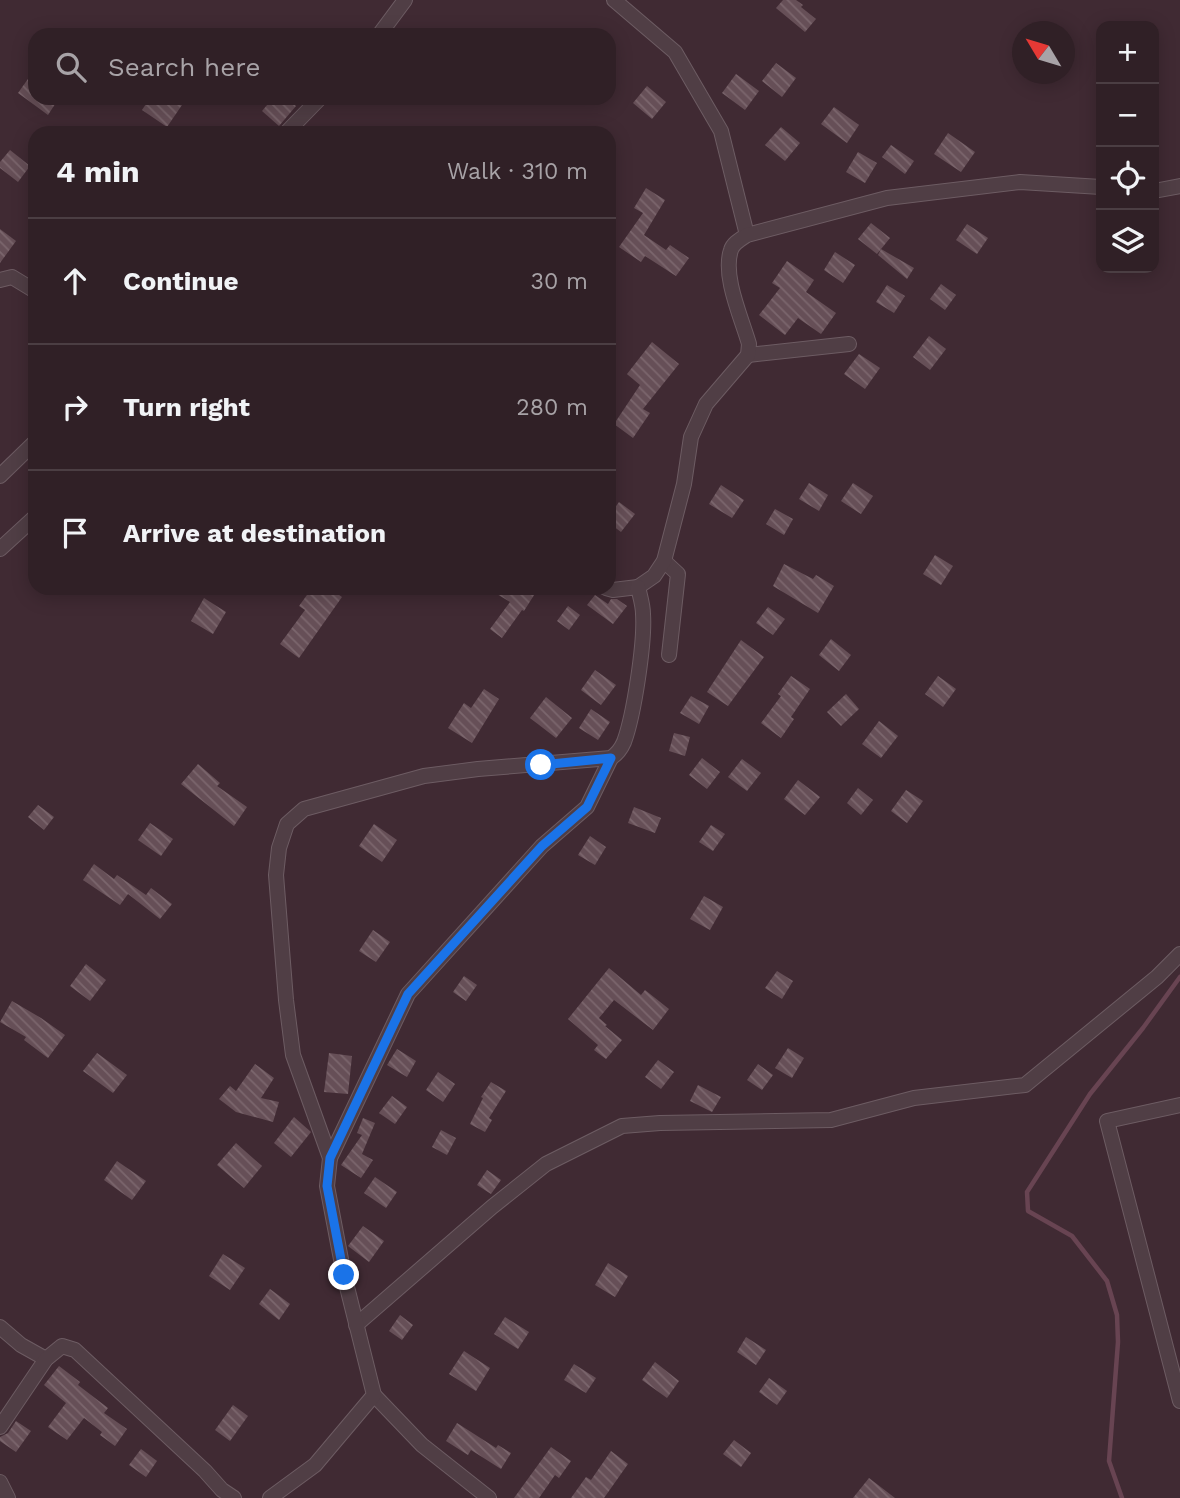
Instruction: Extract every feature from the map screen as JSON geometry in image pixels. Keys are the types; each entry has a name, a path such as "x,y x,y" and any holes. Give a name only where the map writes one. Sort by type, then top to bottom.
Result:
{"street":[{"path":"384,28 405,0"},
{"path":"614,0 675,52 721,131 747,235"},
{"path":"293,126 313,105"},
{"path":"616,590 638,587 654,576 664,561 684,484 691,437 706,404 748,355 749,344 728,269 731,248 747,235 887,198 1020,182 1096,187"},
{"path":"1159,190 1180,186"},
{"path":"0,279 12,277 28,287"},
{"path":"748,355 849,344"},
{"path":"0,476 28,449"},
{"path":"0,549 28,523"},
{"path":"664,561 677,573 670,655"},
{"path":"330,1158 293,1055 276,875 279,848 287,824 304,809 424,776 611,758 616,755 623,744 631,716 643,614 638,587"},
{"path":"489,1498 422,1445 374,1395 344,1275 327,1186 330,1158 408,994 542,846 587,807 611,758"},
{"path":"356,1325 492,1207 546,1164 622,1126 831,1120 914,1098 1024,1085 1157,977 1180,954"},
{"path":"1180,1105 1107,1121 1180,1401"},
{"path":"0,1327 21,1345 46,1359"},
{"path":"0,1427 46,1359 62,1346 75,1350 222,1490 234,1498"},
{"path":"270,1498 315,1465 374,1395"},
{"path":"0,1482 8,1498"}],"building":[{"path":"783,0 796,0 816,19 805,32 776,8"},
{"path":"776,63 796,78 782,97 762,81"},
{"path":"736,74 759,91 745,110 722,93"},
{"path":"28,79 28,100 18,93"},
{"path":"647,86 666,102 652,119 633,103"},
{"path":"34,105 54,105 48,115"},
{"path":"145,105 182,105 168,126 142,110"},
{"path":"267,105 296,106 279,126 262,111"},
{"path":"834,107 859,125 847,143 821,124"},
{"path":"781,127 800,143 785,161 765,145"},
{"path":"948,133 975,152 961,172 934,154"},
{"path":"891,145 914,161 905,174 882,157"},
{"path":"10,150 28,164 28,169 18,182 0,168 0,162"},
{"path":"858,152 877,163 865,183 846,172"},
{"path":"646,188 665,200 644,235 666,250 670,245 689,258 676,276 645,256 641,262 619,247 643,213 634,208"},
{"path":"871,223 890,238 877,254 858,239"},
{"path":"967,224 988,238 977,254 956,240"},
{"path":"0,229 16,241 0,263"},
{"path":"881,249 914,268 907,279 878,255"},
{"path":"835,252 855,265 843,283 824,270"},
{"path":"787,261 814,280 806,292 836,313 821,334 798,318 785,335 759,315 780,288 772,283"},
{"path":"941,284 956,295 945,310 930,299"},
{"path":"887,285 905,296 894,313 876,302"},
{"path":"929,336 946,349 930,370 913,357"},
{"path":"652,342 679,364 643,409 650,413 633,438 616,425 616,421 640,385 627,374"},
{"path":"859,354 880,368 865,389 844,374"},
{"path":"809,483 828,495 819,511 799,499"},
{"path":"853,483 873,496 861,514 841,501"},
{"path":"721,485 744,500 732,518 709,504"},
{"path":"619,502 635,514 621,532 616,528 616,506"},
{"path":"775,509 793,519 784,535 766,524"},
{"path":"935,555 953,566 941,585 923,574"},
{"path":"784,564 813,579 816,575 834,586 818,613 773,586"},
{"path":"307,595 342,597 299,658 280,644 305,610 299,606"},
{"path":"498,595 534,595 502,638 490,629 510,602"},
{"path":"595,595 608,604 611,599 617,599 627,606 613,624 587,605"},
{"path":"204,598 226,612 213,634 191,621"},
{"path":"568,606 580,615 569,630 557,621"},
{"path":"768,607 785,619 773,635 756,623"},
{"path":"831,639 851,655 839,671 819,655"},
{"path":"741,640 764,657 728,706 707,692"},
{"path":"595,670 616,685 601,705 581,690"},
{"path":"791,676 810,689 781,738 761,723 781,696 778,694"},
{"path":"938,676 956,689 943,707 925,694"},
{"path":"484,689 499,699 472,743 448,728 464,703 471,708"},
{"path":"846,694 859,709 841,726 827,712"},
{"path":"691,696 709,706 699,724 680,713"},
{"path":"546,697 572,718 556,738 530,718"},
{"path":"591,709 610,722 598,740 579,728"},
{"path":"879,721 898,736 881,758 862,744"},
{"path":"674,733 690,737 685,756 669,751"},
{"path":"702,758 720,772 707,789 689,775"},
{"path":"742,759 761,773 747,791 728,777"},
{"path":"198,764 220,783 217,786 247,807 234,826 181,784"},
{"path":"798,780 820,797 805,815 784,799"},
{"path":"858,788 873,800 861,815 847,803"},
{"path":"906,790 923,801 907,823 891,811"},
{"path":"38,805 54,817 44,830 28,817"},
{"path":"634,807 661,818 655,833 628,823"},
{"path":"150,823 173,839 161,856 138,840"},
{"path":"374,824 397,840 382,862 359,846"},
{"path":"711,825 725,834 713,851 699,842"},
{"path":"590,836 606,847 595,865 578,855"},
{"path":"94,864 114,879 117,875 146,895 151,888 172,904 160,919 128,894 120,905 83,880"},
{"path":"704,896 723,907 710,930 690,919"},
{"path":"373,930 390,942 376,962 359,951"},
{"path":"86,964 106,980 90,1001 70,986"},
{"path":"609,968 641,995 645,990 669,1009 653,1030 614,1000 599,1018 622,1040 606,1059 594,1050 598,1045 568,1019"},
{"path":"777,971 793,981 782,999 765,988"},
{"path":"464,976 477,985 466,1001 453,992"},
{"path":"12,1001 65,1035 48,1058 24,1040 26,1037 0,1022"},
{"path":"788,1048 804,1058 792,1078 775,1068"},
{"path":"397,1049 416,1061 407,1077 387,1065"},
{"path":"97,1053 127,1075 113,1093 83,1071"},
{"path":"329,1053 352,1056 348,1094 324,1092"},
{"path":"658,1060 674,1072 661,1089 645,1077"},
{"path":"255,1064 274,1078 261,1098 279,1102 273,1122 236,1112 219,1099 230,1086 236,1091"},
{"path":"758,1064 773,1075 762,1090 747,1080"},
{"path":"438,1072 455,1084 443,1102 426,1090"},
{"path":"491,1082 506,1091 489,1118 492,1120 485,1132 470,1124 483,1098 481,1097"},
{"path":"698,1085 721,1097 712,1112 690,1101"},
{"path":"392,1096 407,1107 395,1124 379,1113"},
{"path":"294,1117 311,1132 291,1157 274,1143"},
{"path":"363,1118 375,1123 362,1154 373,1160 361,1178 341,1165 362,1135 357,1133"},
{"path":"441,1130 456,1138 447,1155 432,1147"},
{"path":"236,1143 262,1166 244,1188 217,1165"},
{"path":"117,1161 146,1181 132,1200 104,1180"},
{"path":"487,1170 501,1180 491,1194 477,1185"},
{"path":"375,1177 397,1192 386,1208 364,1193"},
{"path":"363,1226 384,1241 369,1262 348,1246"},
{"path":"223,1254 245,1268 230,1290 209,1276"},
{"path":"608,1263 628,1276 615,1297 595,1285"},
{"path":"270,1289 290,1304 279,1320 259,1304"},
{"path":"400,1315 413,1325 402,1340 389,1331"},
{"path":"505,1317 529,1332 518,1349 494,1334"},
{"path":"746,1337 766,1350 756,1365 737,1352"},
{"path":"464,1351 490,1368 476,1391 449,1374"},
{"path":"655,1362 679,1381 667,1398 642,1380"},
{"path":"574,1364 596,1378 586,1393 564,1380"},
{"path":"59,1366 108,1408 104,1413 127,1429 115,1446 84,1418 67,1440 48,1427 66,1403 44,1385"},
{"path":"769,1378 787,1391 777,1405 759,1392"},
{"path":"233,1405 248,1416 230,1441 215,1430"},
{"path":"16,1421 31,1431 16,1452 0,1441 0,1437 8,1433"},
{"path":"457,1423 496,1448 498,1445 511,1453 501,1469 471,1450 468,1455 446,1441"},
{"path":"734,1440 751,1453 741,1467 723,1454"},
{"path":"551,1447 571,1461 559,1478 555,1475 539,1498 514,1498"},
{"path":"141,1449 157,1461 146,1477 129,1465"},
{"path":"611,1451 628,1464 604,1498 571,1498 586,1477 591,1480"},
{"path":"869,1478 895,1498 853,1498"}],"waterway":[{"path":"1122,1498 1109,1461 1118,1342 1117,1315 1107,1281 1072,1236 1028,1211 1027,1192 1090,1094 1180,977"}],"route":[{"path":"344,1275 327,1186 330,1158 408,994 542,846 587,807 611,758 541,765"}]}
